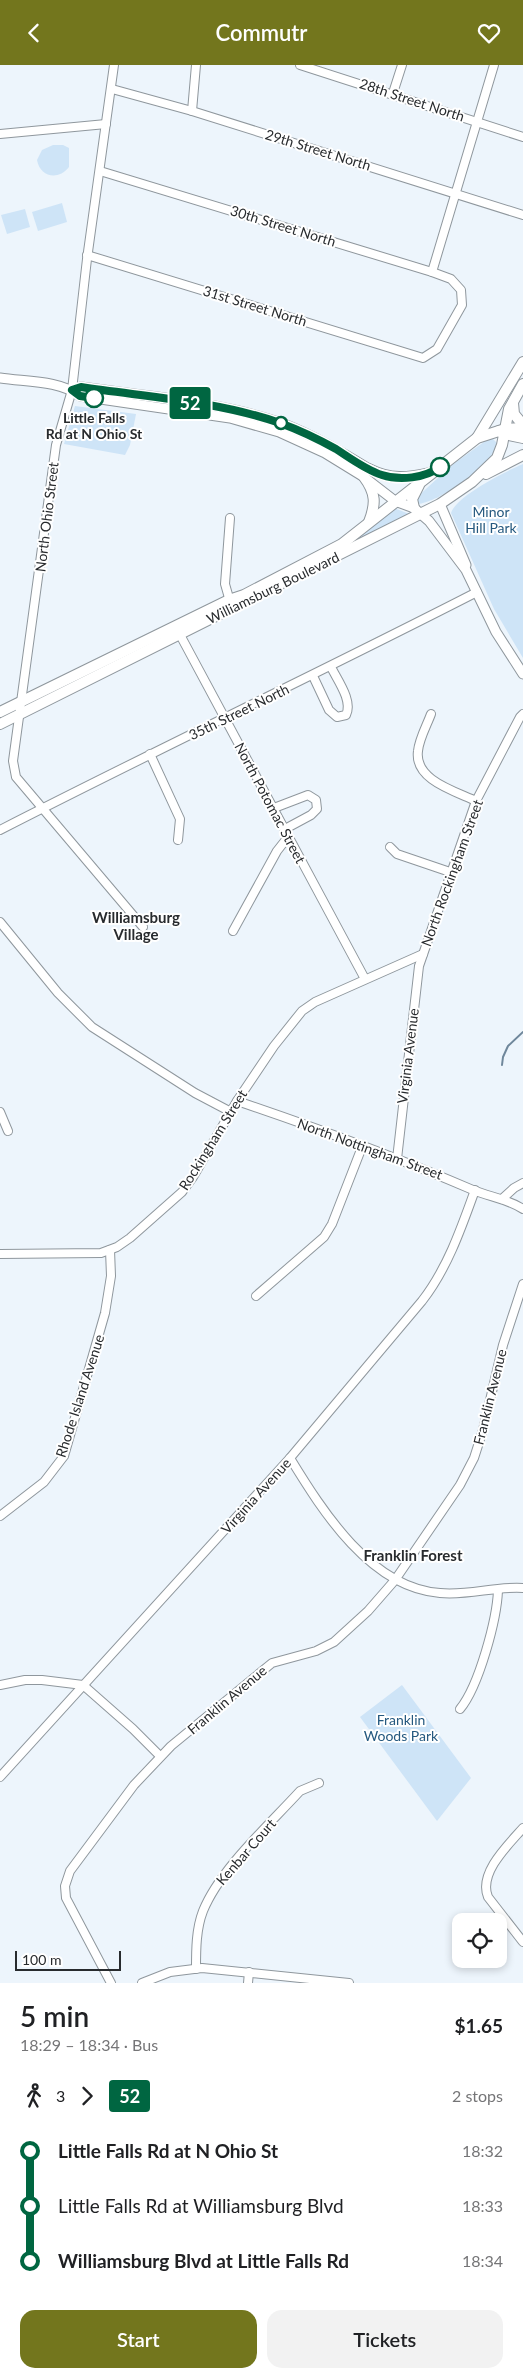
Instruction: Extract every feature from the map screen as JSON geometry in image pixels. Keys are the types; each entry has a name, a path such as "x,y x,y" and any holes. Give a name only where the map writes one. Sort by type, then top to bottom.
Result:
{"main road":[{"path":"477,438 523,362"},
{"path":"502,431 514,400 523,384"},
{"path":"502,431 498,417 508,388"},
{"path":"514,400 514,414 523,426"},
{"name":"Williamsburg Boulevard","path":"230,604 342,544 477,438 523,426"},
{"path":"502,431 523,438"},
{"name":"Williamsburg Boulevard","path":"0,724 230,604 418,511 440,504 472,482 497,457 502,431"},
{"path":"472,482 523,455"},
{"path":"369,522 374,510 374,494 367,473 393,478 405,478 433,472"},
{"path":"418,511 412,499 421,481"},
{"name":"Williamsburg Boulevard","path":"0,712 177,631"}],"street":[{"name":"North Ohio Street","path":"114,65 72,390 56,445 23,701 13,761 16,777 142,927"},
{"path":"192,111 196,65"},
{"name":"28th Street North","path":"300,65 393,93 523,137"},
{"path":"393,93 402,65"},
{"path":"432,272 494,65"},
{"name":"29th Street North","path":"112,89 192,111 523,215"},
{"path":"0,134 106,124"},
{"name":"30th Street North","path":"100,171 432,272 451,279 461,290"},
{"name":"31st Street North","path":"88,255 422,358 437,349 451,327 462,305 461,290"},
{"path":"0,378 61,386 72,390 80,396 230,418 255,424 301,441 367,473 395,501 418,511 466,570"},
{"path":"440,504 466,570 496,632 523,674"},
{"path":"230,518 225,584 230,604"},
{"name":"35th Street North","path":"0,830 150,754 313,676 477,592"},
{"name":"North Potomac Street","path":"177,631 365,979"},
{"path":"313,676 329,710 337,717 346,715 349,709 347,701 331,667"},
{"path":"431,714 418,749 418,762 426,775 445,787 476,801"},
{"name":"North Rockingham Street","path":"315,1002 423,954 476,801 523,714"},
{"path":"150,754 180,819 178,840"},
{"path":"233,931 287,833 317,809 316,800 308,795 274,809"},
{"path":"390,847 397,854 450,873"},
{"path":"0,922 58,993 92,1027 195,1093 231,1112"},
{"name":"Virginia Avenue","path":"397,1159 417,977 423,954"},
{"name":"Rockingham Street","path":"0,1254 78,1254 110,1250 130,1238 182,1192 193,1177 237,1101 292,1023 302,1011 315,1002"},
{"name":"North Nottingham Street","path":"237,1101 397,1159 475,1191 502,1199"},
{"path":"0,1112 8,1131"},
{"path":"256,1296 324,1237 332,1224 362,1147"},
{"path":"523,1183 514,1187 502,1199 523,1209"},
{"name":"Virginia Avenue","path":"0,1777 290,1458 431,1289 455,1243 475,1191"},
{"name":"Rhode Island Avenue","path":"0,1516 44,1482 64,1456 105,1313 111,1276 110,1250"},
{"name":"Franklin Avenue","path":"111,1983 65,1892 65,1882 70,1871 122,1801 160,1756 263,1668 283,1658 319,1649 340,1638 368,1611 395,1580 457,1489 474,1458 483,1430 503,1345 523,1284"},
{"path":"290,1458 304,1480 354,1545 382,1572 395,1580 415,1589 441,1593 472,1593 523,1589"},
{"path":"460,1709 471,1693 486,1650 498,1603 498,1590"},
{"path":"0,1685 25,1680 83,1685 133,1729 160,1756"},
{"name":"Kenbar Court","path":"196,1969 196,1947 202,1915 217,1885 300,1791 319,1783"},
{"path":"523,1828 489,1874 486,1885 488,1897 523,1942"},
{"path":"142,1983 170,1972 196,1969 249,1972 349,1983"},
{"path":"248,1983 249,1972"}],"green space":[{"path":"53,145 63,145 69,148 69,167 60,174 50,175 42,170 37,160 42,150"},
{"path":"62,203 67,222 38,231 32,212"},
{"path":"25,209 30,227 7,234 1,215"},
{"path":"75,406 136,414 130,445 125,455 64,444"},
{"path":"488,439 493,439 497,443 494,452 476,472 451,490 426,502 417,504 415,499 452,465"},
{"name":"Minor Hill Park","path":"523,464 523,658 494,609 451,513 455,506 471,492"},
{"path":"394,508 412,515 324,558"},
{"name":"Franklin Woods Park","path":"402,1685 471,1778 437,1821 360,1717"}],"waterway":[{"path":"502,1065 508,1046 523,1032"}],"bus line":[{"name":"52","path":"94,398 80,396 72,390 81,387 232,410 257,416 304,433 329,445 369,469 393,478 405,478 433,472 440,467"}],"place":[{"name":"Little Falls Rd at N Ohio St","path":"94,398"}],"district":[{"name":"Williamsburg Village","path":"136,926"},
{"name":"Franklin Forest","path":"413,1556"}]}
